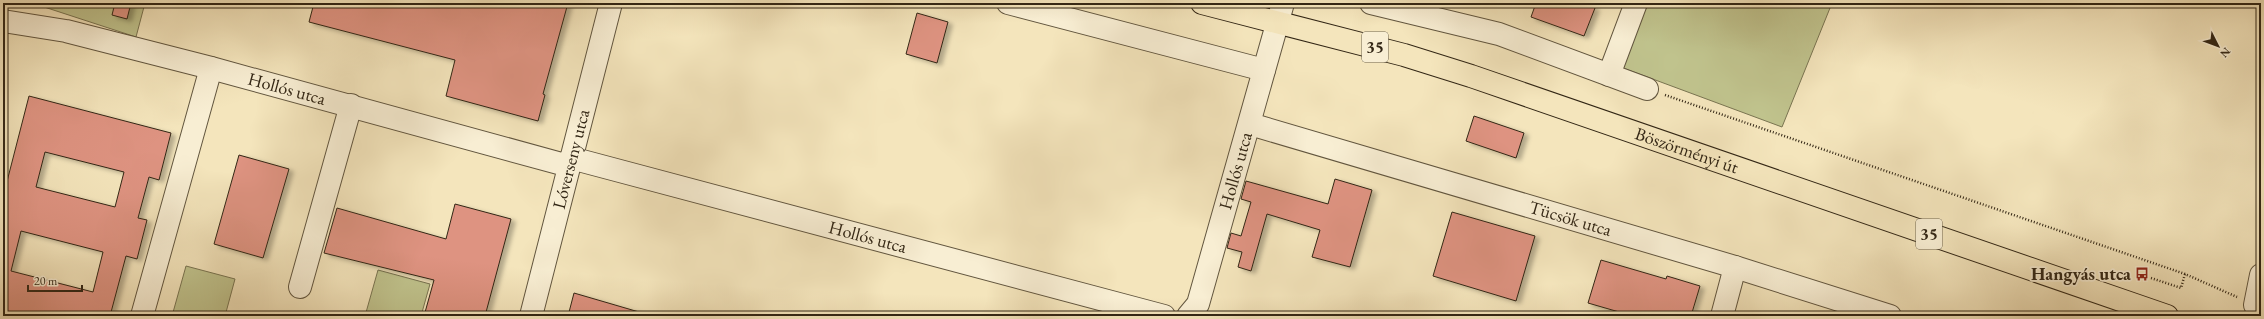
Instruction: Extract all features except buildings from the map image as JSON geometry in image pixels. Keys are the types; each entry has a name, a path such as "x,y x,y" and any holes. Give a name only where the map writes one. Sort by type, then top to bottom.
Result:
{"main road":[{"name":"Böszörményi út","path":"1202,3 1280,12 1404,55 1471,76 2167,316"}],"street":[{"name":"Lóverseny utca","path":"532,316 611,3"},
{"path":"1008,3 1264,70"},
{"path":"1371,3 1499,34 1647,89"},
{"path":"1609,75 1636,3"},
{"name":"Hollós utca","path":"1196,312 1250,124 1280,12"},
{"name":"Hollós utca","path":"3,21 66,32 211,68 1164,316"},
{"path":"142,316 211,68"},
{"path":"300,287 351,105"},
{"name":"Tücsök utca","path":"1250,124 1735,267 1890,316"},
{"path":"1722,316 1735,267"},
{"path":"2258,306 2261,275"}],"path":[{"path":"1647,89 2185,274 2258,306"},
{"path":"2151,278 2181,288 2185,274"}],"green space":[{"path":"32,3 145,3 136,37"},
{"path":"1646,3 1832,3 1782,127 1623,68"},
{"path":"186,266 235,279 225,316 172,316"},
{"path":"378,270 430,284 421,316 365,316"}],"place":[{"name":"Hangyás utca","path":"2142,274"}]}
